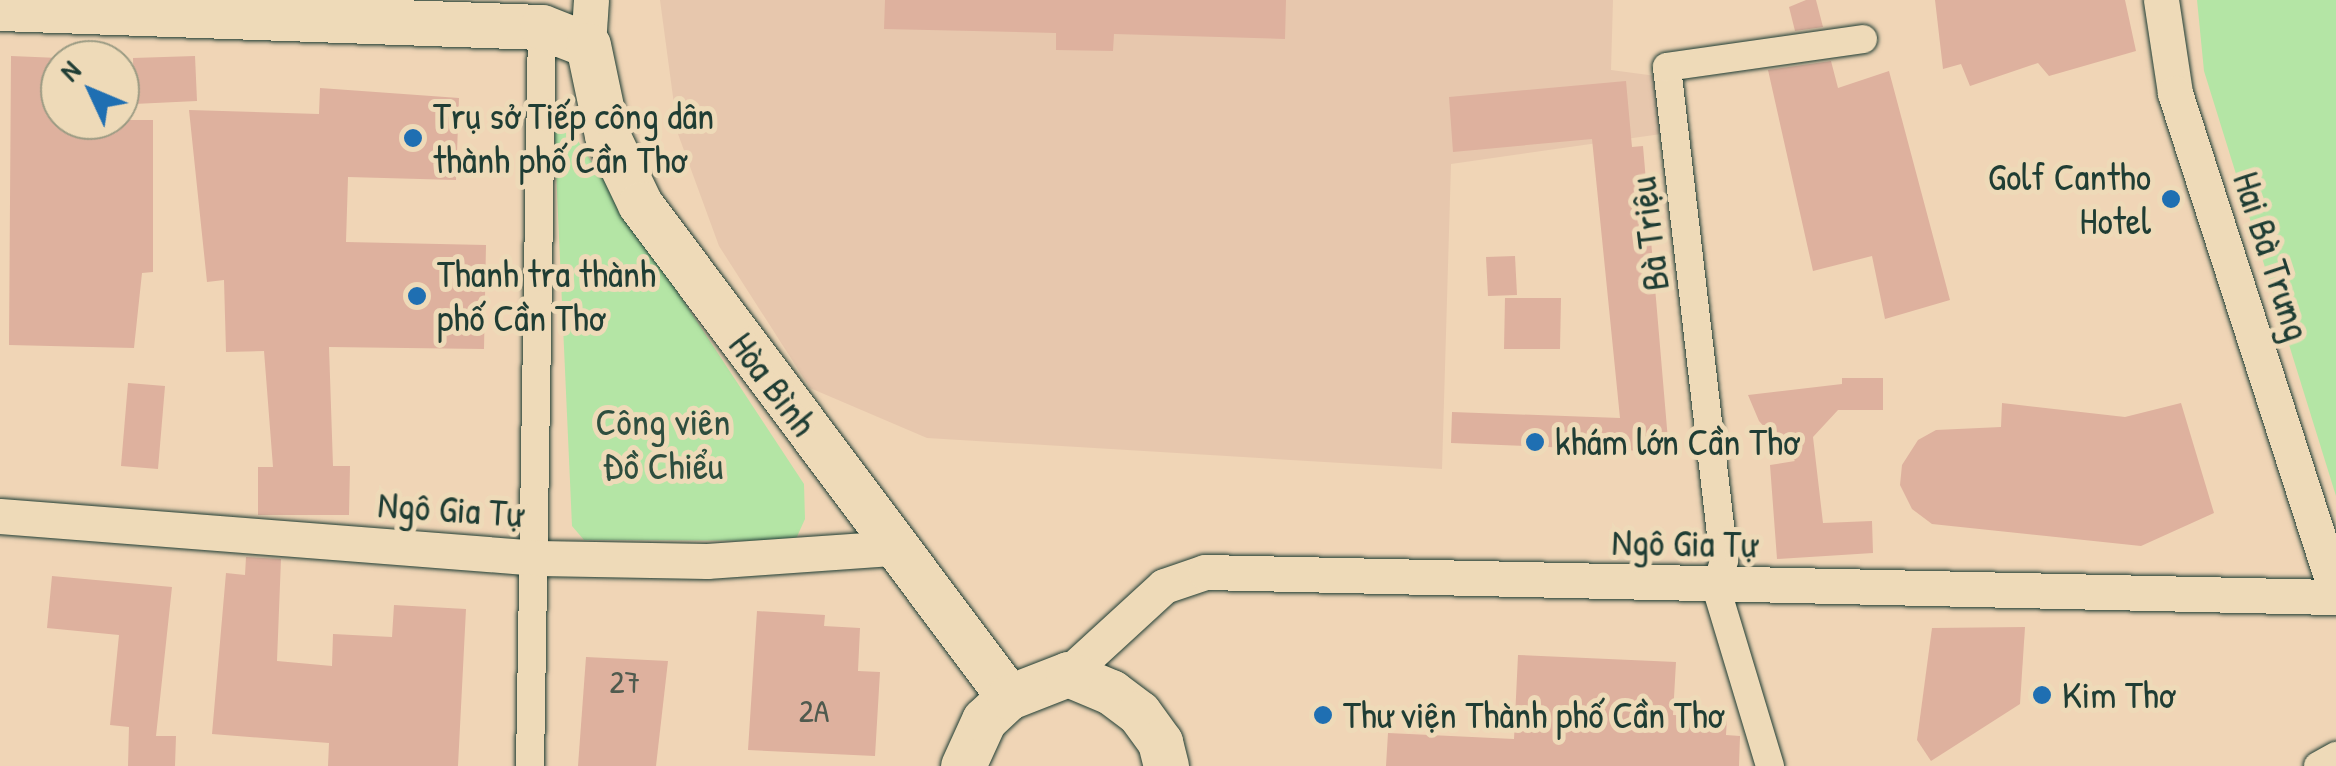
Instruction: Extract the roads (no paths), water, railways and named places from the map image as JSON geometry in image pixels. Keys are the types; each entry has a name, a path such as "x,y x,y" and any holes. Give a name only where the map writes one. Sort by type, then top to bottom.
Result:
{"main road":[{"path":"0,8 542,27 588,45"},
{"name":"Hòa Bình","path":"588,45 608,134 640,204 1009,697"},
{"path":"963,766 984,720 1009,697 1068,674 1140,713 1160,742 1166,766"}],"street":[{"path":"588,45 591,0"},
{"name":"Hai Bà Trưng","path":"2161,0 2175,94 2336,594"},
{"path":"530,766 538,558 542,27"},
{"name":"Bà Triệu","path":"1716,587 1724,560 1667,67 1863,39"},
{"name":"Ngô Gia Tự","path":"0,516 538,558 708,562 895,548"},
{"name":"Ngô Gia Tự","path":"1068,674 1164,586 1204,572 1716,587 2336,594"},
{"path":"1716,587 1770,766"},
{"path":"2318,766 2336,756"}],"place":[{"name":"Trụ sở Tiếp công dân thành phố Cần Thơ","path":"413,138"},
{"name":"Golf Cantho Hotel","path":"2171,199"},
{"name":"Thanh tra thành phố Cần Thơ","path":"417,296"},
{"name":"khám lớn Cần Thơ","path":"1535,442"},
{"name":"Kim Thơ","path":"2042,695"},
{"name":"Thư viện Thành phố Cần Thơ","path":"1323,715"}],"park label":[{"name":"Công viên Đồ Chiểu","path":"663,444"}]}
